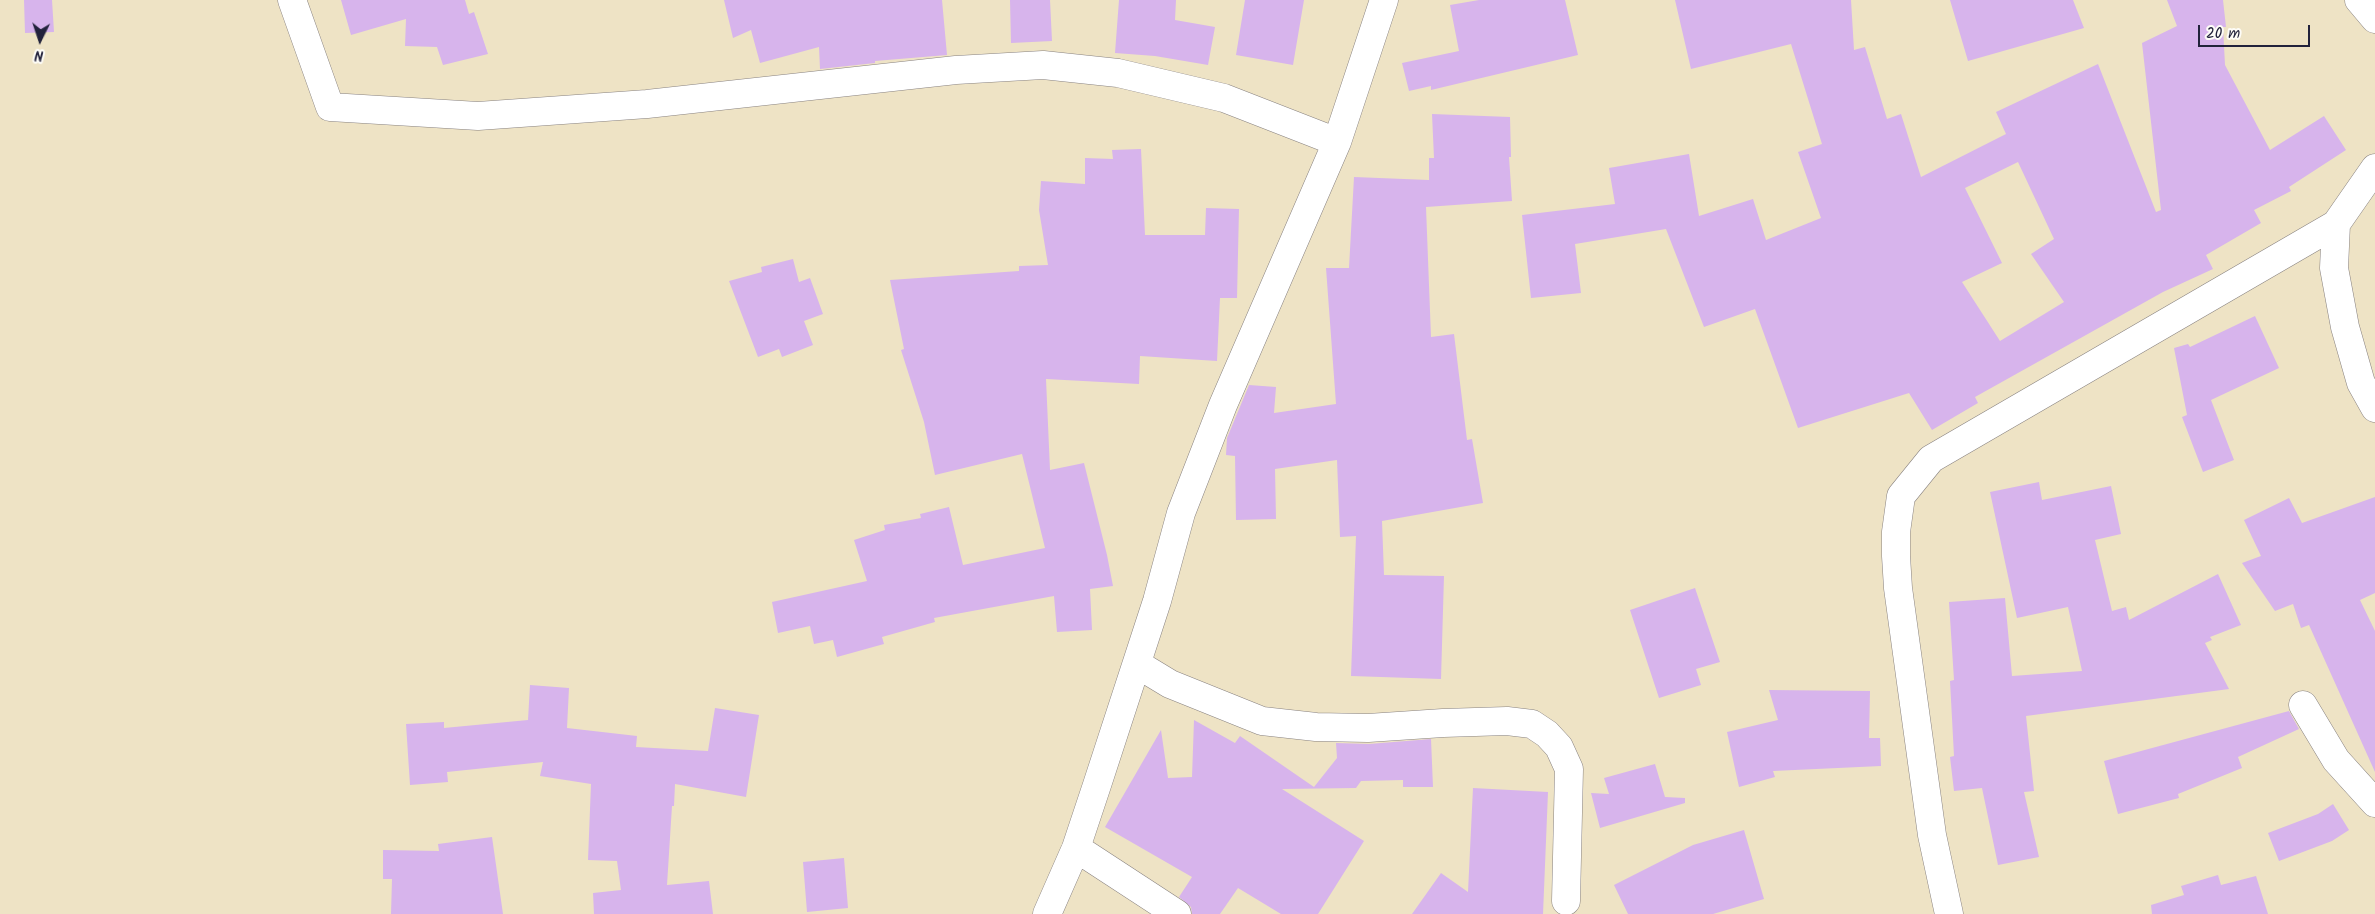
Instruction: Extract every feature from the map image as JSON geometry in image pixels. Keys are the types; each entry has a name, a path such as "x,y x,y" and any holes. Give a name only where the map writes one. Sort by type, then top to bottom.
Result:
{"street":[{"path":"292,0 330,107 478,116 647,104 956,70 1043,65 1118,73 1224,98 1337,142"},
{"path":"1047,914 1076,848 1157,601 1181,513 1223,405 1337,142 1384,0"},
{"path":"2359,0 2375,19"},
{"path":"1949,914 1932,835 1898,588 1896,532 1901,496 1930,459 2336,224 2375,168"},
{"path":"2336,224 2334,268 2345,328 2361,383 2375,408"},
{"path":"1137,664 1170,684 1262,720 1333,728 1479,722 1532,724 1547,734 1559,747 1569,769 1566,900"},
{"path":"2302,706 2336,760 2375,803"},
{"path":"1076,848 1177,914"}],"building":[{"path":"24,0 52,0 54,32 25,33"},
{"path":"341,0 465,0 469,14 474,12 488,54 443,65 437,47 405,46 406,19 351,35"},
{"path":"724,0 942,0 947,55 875,61 875,63 820,69 819,47 760,63 751,30 733,38"},
{"path":"1010,0 1050,0 1052,41 1011,43"},
{"path":"1119,0 1176,0 1175,20 1215,27 1208,65 1155,56 1115,53"},
{"path":"1245,0 1304,0 1293,65 1236,55"},
{"path":"1479,0 1565,0 1578,55 1431,90 1431,86 1409,91 1402,63 1459,51 1450,5"},
{"path":"1675,0 1851,0 1854,50 1865,47 1887,119 1901,114 1921,177 2006,134 1996,112 2098,64 2156,212 2161,210 2142,43 2177,26 2167,0 2223,0 2226,27 2223,27 2225,65 2270,150 2324,116 2346,150 2289,187 2291,191 2254,210 2261,223 2206,255 2213,269 2163,292 1975,397 1978,403 1932,430 1909,393 1798,428 1755,309 1704,327 1666,229 1575,244 1581,293 1531,298 1522,215 1615,204 1609,168 1689,154 1699,216 1753,199 1766,240 1821,218 1798,152 1822,144 1791,44 1691,69","holes":["2018,162 2054,239 2031,254 2064,302 2000,341 1962,282 2002,263 1965,188"]},
{"path":"1950,0 2073,0 2084,28 1968,61"},
{"path":"1432,114 1510,117 1511,157 1509,157 1512,201 1426,207 1431,337 1454,334 1467,440 1472,439 1483,503 1382,521 1384,575 1444,576 1441,679 1351,676 1356,536 1340,537 1337,460 1275,469 1276,519 1236,520 1235,456 1226,455 1227,438 1249,385 1276,387 1274,413 1336,404 1326,268 1349,268 1354,177 1429,180 1429,158 1434,158"},
{"path":"1141,149 1145,235 1205,235 1206,208 1239,209 1237,298 1220,298 1217,361 1140,356 1139,384 1046,379 1050,470 1084,463 1113,586 1090,589 1092,630 1057,632 1054,596 934,618 935,622 882,637 884,644 837,657 833,640 814,644 810,626 778,633 772,602 867,581 854,540 885,530 884,525 921,518 920,514 949,507 963,565 1045,548 1022,454 935,475 924,422 901,350 904,349 890,280 1019,271 1019,266 1048,265 1039,210 1041,181 1085,184 1085,158 1113,159 1112,150"},
{"path":"793,259 799,282 810,278 823,314 804,321 813,345 782,357 779,349 758,357 729,281 762,272 761,267"},
{"path":"2255,316 2279,368 2211,400 2234,460 2203,472 2182,417 2187,415 2174,348 2188,344 2190,347"},
{"path":"2039,482 2042,500 2111,486 2121,534 2095,540 2112,611 2126,607 2129,620 2218,574 2241,625 2210,637 2212,640 2205,643 2229,689 2026,716 2034,791 2024,792 2039,857 1998,865 1982,788 1954,791 1950,757 1954,756 1950,681 1954,680 1949,602 2005,598 2012,676 2082,671 2068,607 2017,618 1990,492"},
{"path":"2375,497 2375,593 2360,600 2375,631 2375,772 2309,625 2301,628 2293,604 2275,611 2242,563 2261,556 2244,520 2289,498 2302,523"},
{"path":"1695,588 1720,662 1696,669 1701,685 1659,698 1630,610"},
{"path":"530,685 569,688 567,728 637,736 636,747 708,751 715,708 759,715 746,797 675,784 667,885 709,881 713,914 594,914 593,893 621,890 617,861 588,860 591,784 540,776 543,762 447,772 448,782 410,785 406,724 444,722 444,728 528,720"},
{"path":"1769,690 1870,691 1869,738 1880,738 1881,766 1773,771 1775,777 1739,787 1727,732 1778,720"},
{"path":"2289,711 2299,729 2238,757 2242,768 2178,794 2179,798 2118,814 2104,761"},
{"path":"1194,720 1235,743 1240,736 1314,787 1337,758 1336,743 1369,744 1431,739 1433,787 1403,787 1403,780 1361,781 1356,788 1282,789 1364,841 1318,914 1281,914 1238,888 1220,914 1192,914 1191,907 1179,897 1192,877 1105,827 1161,730 1168,778 1192,777"},
{"path":"1655,764 1665,797 1685,798 1685,803 1600,828 1591,793 1609,794 1604,778"},
{"path":"1473,788 1548,792 1543,914 1412,914 1441,873 1468,892"},
{"path":"2333,804 2349,830 2332,841 2279,861 2268,833 2318,814"},
{"path":"1744,830 1764,899 1713,914 1628,914 1614,885 1693,845"},
{"path":"492,837 503,914 391,914 392,879 383,879 383,850 439,851 438,844"},
{"path":"844,858 848,908 807,912 803,862"},
{"path":"2218,875 2221,885 2256,876 2268,914 2152,914 2151,905 2184,895 2181,886"}]}
